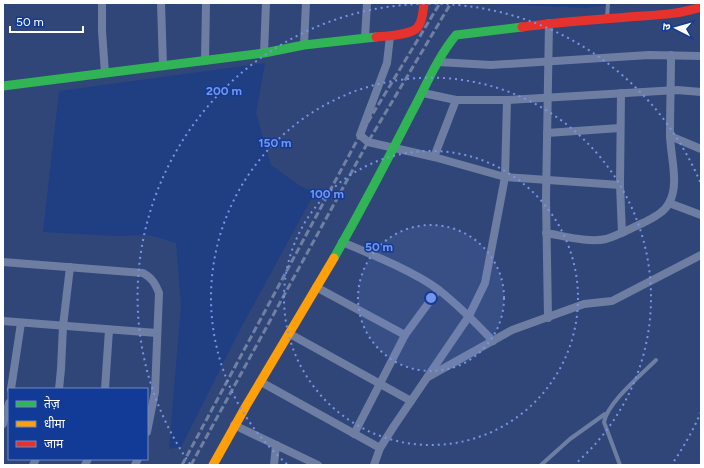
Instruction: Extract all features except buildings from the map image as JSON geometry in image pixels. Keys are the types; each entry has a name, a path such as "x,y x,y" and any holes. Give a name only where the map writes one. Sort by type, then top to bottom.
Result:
{"street":[{"path":"102,3 105,73"},
{"path":"161,3 163,66"},
{"path":"204,61 206,3"},
{"path":"264,53 266,3"},
{"path":"304,45 306,3"},
{"path":"365,38 366,3"},
{"path":"3,86 204,61 264,53 304,45 390,36 411,32 417,29 422,19 424,3"},
{"path":"213,465 234,425 290,334 342,242 423,93 438,62 456,35 549,23 669,14 689,11 701,7"},
{"path":"548,318 546,181 549,23"},
{"path":"390,36 387,63 360,135 368,142 434,157 505,177 620,185"},
{"path":"438,62 491,64 649,54 701,56"},
{"path":"546,233 593,240 606,239 656,216 670,203 674,179 670,136 671,55"},
{"path":"423,93 456,100 506,100 621,93 670,91 701,92"},
{"path":"621,93 620,185 622,232"},
{"path":"434,157 456,100"},
{"path":"374,465 380,448 469,316 485,283 505,177 506,100"},
{"path":"547,133 620,128"},
{"path":"670,136 701,149"},
{"path":"670,203 701,215"},
{"path":"342,242 414,275 438,290 469,316 493,341"},
{"path":"427,378 512,330 584,304 612,301 701,255"},
{"path":"3,262 143,273 151,277 156,283 159,292 155,392 148,427"},
{"path":"59,388 70,267"},
{"path":"316,287 406,335"},
{"path":"354,434 406,335 438,290"},
{"path":"3,321 157,333"},
{"path":"11,388 21,323"},
{"path":"105,388 109,330"},
{"path":"290,334 411,401"},
{"path":"261,382 380,448"},
{"path":"3,424 8,406"},
{"path":"234,425 318,465"},
{"path":"274,465 276,445"}],"lane":[{"path":"606,19 608,3"},
{"path":"541,465 570,439 605,414 611,405 656,360"},
{"path":"605,414 604,422 620,465"}],"water":[{"path":"473,3 622,3 585,8"},
{"path":"265,63 256,113 271,165 300,186 315,192 242,326 181,447 169,449 181,305 176,243 150,235 116,236 43,232 59,91"}],"railway":[{"path":"182,465 360,135 440,3"},
{"path":"191,465 368,142 451,3"}],"traffic: fast":[{"path":"334,258 437,63 456,35 522,27"},
{"path":"3,86 264,53 304,45 376,37"}],"traffic: slow":[{"path":"213,465 246,406 334,258"}],"traffic: jam":[{"path":"376,37 398,35 415,30 421,21 424,3"},
{"path":"522,27 562,22 683,12 701,7"}]}
